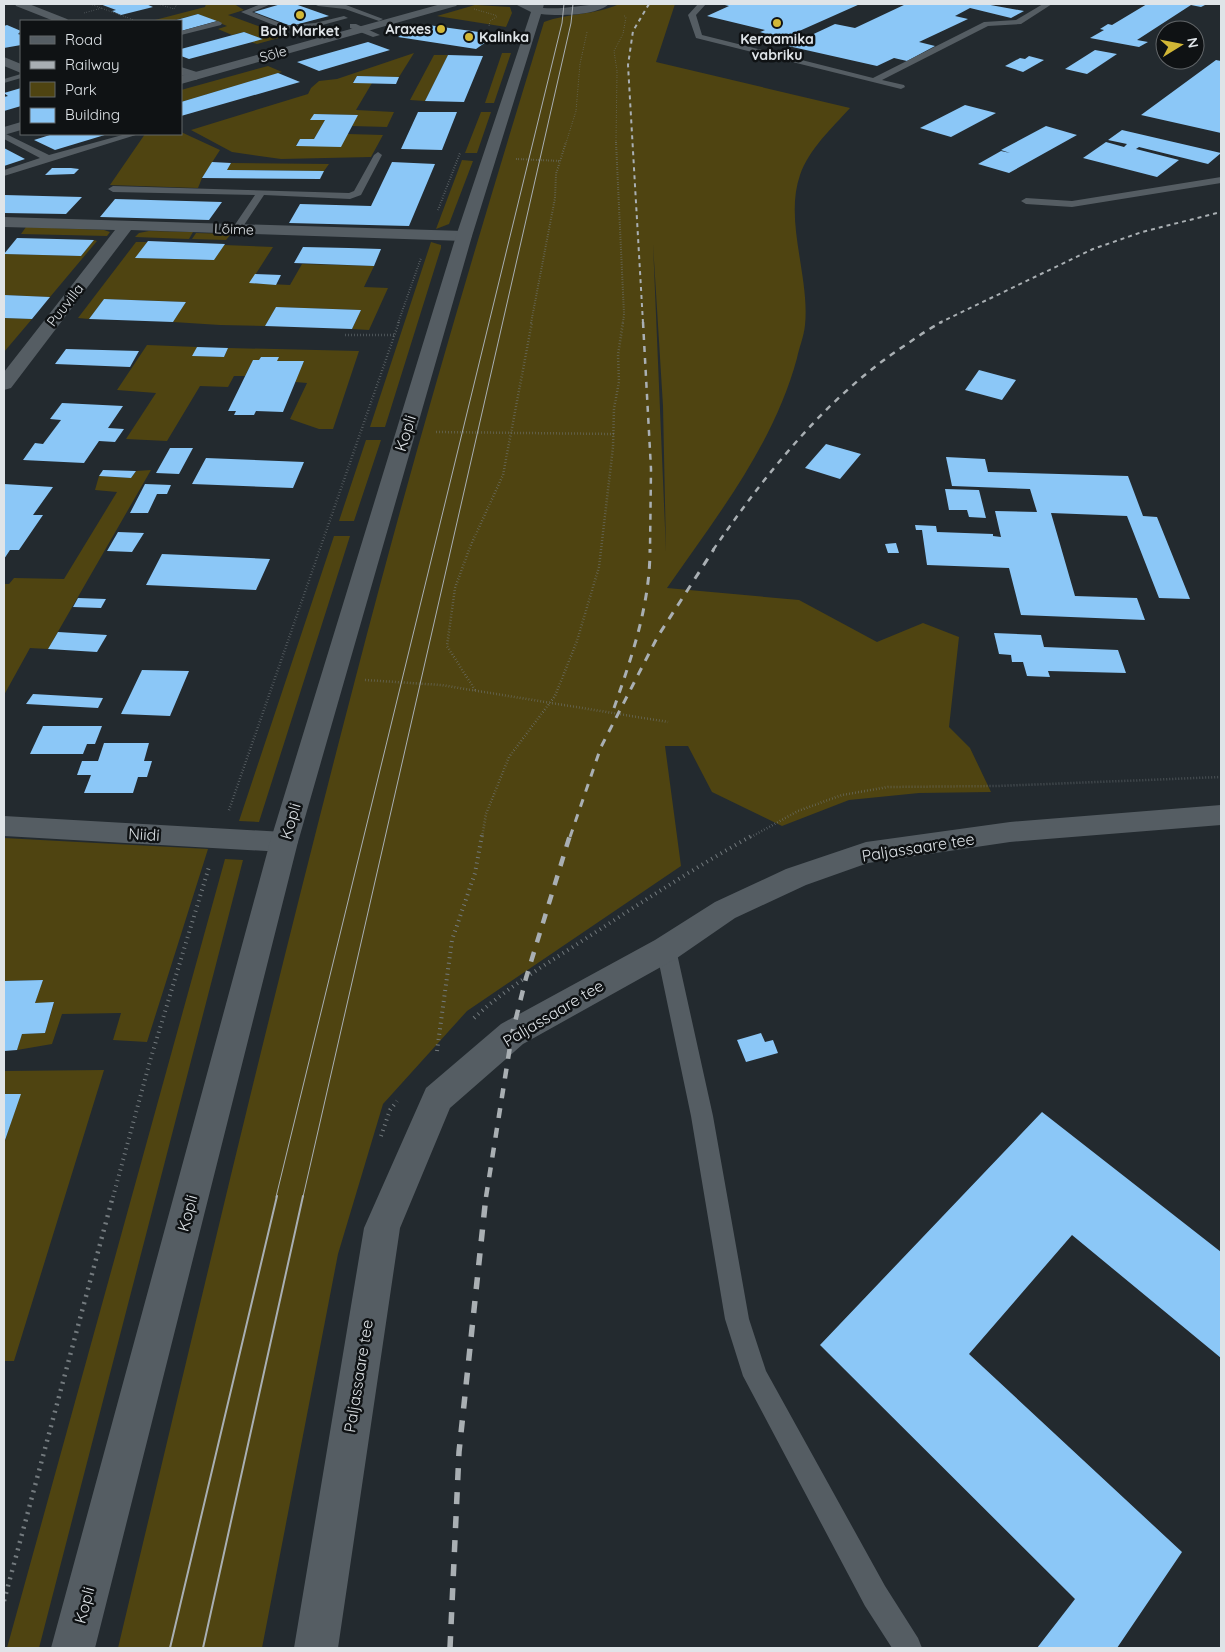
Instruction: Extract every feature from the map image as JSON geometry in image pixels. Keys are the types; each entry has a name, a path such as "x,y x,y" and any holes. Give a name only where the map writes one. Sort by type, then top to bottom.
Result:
{"street":[{"path":"20,4 60,20"},
{"name":"Sõle","path":"353,24 434,4"},
{"name":"Sõle","path":"186,75 353,24 452,4"},
{"path":"533,6 573,10 602,4"},
{"name":"Kopli","path":"73,1648 284,842 533,6"},
{"path":"4,61 20,69"},
{"path":"4,124 20,119"},
{"path":"4,131 20,126"},
{"name":"Lõime","path":"4,222 464,236"},
{"name":"Puuvilla","path":"4,384 126,226"},
{"name":"Paljassaare tee","path":"316,1648 382,1228 438,1098 512,1034 666,948 725,910 796,877 866,853 1010,832 1221,815"},
{"name":"Niidi","path":"4,826 284,842"}],"lane":[{"path":"267,4 245,12 284,27 353,24 376,35"},
{"path":"318,4 346,7 379,19"},
{"path":"702,4 692,15 699,36 901,87"},
{"path":"874,80 987,24 1018,22 1048,4"},
{"path":"182,33 218,23"},
{"path":"4,81 20,76"},
{"path":"4,172 131,135"},
{"path":"4,136 48,158"},
{"path":"113,188 350,196 358,193 378,156"},
{"path":"1026,201 1072,204 1221,180"},
{"path":"237,229 261,192"},
{"path":"666,948 702,1116 737,1319 755,1376 875,1596 908,1648"}],"path":[{"path":"90,4 134,20"},
{"path":"158,4 174,9 177,4"},
{"path":"438,1098 436,1052 452,940 475,873 486,814 508,757 555,696 577,641 599,567 614,434 614,408 619,382 618,355 624,314 622,231 616,163 617,71 614,51 623,34 626,17 615,9 602,4"},
{"path":"80,13 102,8"},
{"path":"469,8 498,16"},
{"path":"475,690 447,646 454,588 470,547 503,475 555,198 556,174 576,111 580,64 590,20 601,12 615,9"},
{"path":"4,1601 150,1061 202,885 429,235 462,149"},
{"path":"489,158 561,160"},
{"path":"345,335 394,335"},
{"path":"406,432 614,434"},
{"path":"332,679 403,680 668,722"}],"green space":[{"path":"206,4 234,4 244,10 228,15 286,36 257,44 251,42 262,39 244,32 232,35 218,29 227,26 198,14 175,20 155,20 205,7"},
{"path":"619,4 675,4 656,62 850,108 809,156 800,175 795,211 806,307 805,325 787,390 759,450 724,506 667,588 799,600 877,642 923,623 959,637 949,727 970,748 991,792 919,793 849,800 782,826 712,792 688,746 665,746 681,866 467,1011 383,1104 338,1254 262,1648 118,1648 293,921 399,515 494,186 544,22 610,8","holes":["653,244 663,406 666,551"]},
{"path":"475,5 510,7 512,13 506,27 437,16"},
{"path":"414,53 399,77 357,76 353,82 372,83 356,110 394,112 387,127 352,126 357,115 314,114 311,120 325,120 314,139 300,139 296,145 348,134 383,135 371,157 281,159 232,152 191,130 308,94 311,88 319,81 337,79"},
{"path":"502,53 511,53 494,103 485,103"},
{"path":"434,55 448,55 425,101 410,100"},
{"path":"268,66 282,72 182,102 182,90"},
{"path":"481,112 491,112 477,153 465,153"},
{"path":"182,132 220,150 202,178 198,188 110,185 144,135 182,135"},
{"path":"462,160 473,161 449,224 436,229"},
{"path":"231,163 329,164 324,171 227,170"},
{"path":"26,227 104,230 110,232 107,236 21,234"},
{"path":"149,231 193,232 189,239 135,237 139,233"},
{"path":"196,233 231,234 226,240 192,239"},
{"path":"94,240 97,241 50,297 4,295 4,254 81,256"},
{"path":"136,242 147,242 136,258 214,260 224,245 273,247 250,283 290,285 302,264 374,266 364,287 388,288 369,330 352,329 361,310 276,307 265,326 173,322 186,302 104,299 89,319 78,318"},
{"path":"431,242 441,245 441,248 385,427 370,427"},
{"path":"4,318 32,319 4,352"},
{"path":"147,345 197,347 193,356 224,357 228,348 359,351 333,429 319,429 290,419 307,383 295,382 304,361 277,361 278,357 261,357 259,360 253,360 245,376 234,376 228,387 200,386 167,441 126,439 156,393 117,390"},
{"path":"366,440 381,440 354,521 339,521"},
{"path":"151,470 48,649 30,648 4,695 4,584 9,584 14,578 64,579 117,492 95,490 99,476 131,478 136,471"},
{"path":"334,536 350,536 259,822 239,821"},
{"path":"4,838 208,849 147,1042 113,1040 121,1013 62,1014 52,1044 17,1050 22,1034 45,1033 54,1003 35,1003 42,980 4,981"},
{"path":"225,859 243,860 39,1648 7,1648"},
{"path":"104,1070 14,1361 4,1361 4,1144 20,1094 4,1094 4,1071"}],"building":[{"path":"100,4 146,4 153,7 121,15 112,11 116,10"},
{"path":"281,4 295,4 329,16 291,26 254,12"},
{"name":"Keraamika vabriku","path":"721,4 860,4 788,36 779,34 773,36 760,32 765,30 707,16 729,6"},
{"path":"906,4 985,4 1024,11 1011,18 970,8 955,16 968,19 919,42 935,46 907,61 894,58 877,66 788,46 835,24 855,28"},
{"path":"1147,4 1205,5 1201,7 1191,5 1168,20 1155,20 1155,28 1137,40 1148,42 1139,47 1090,38 1104,30 1100,29 1108,24 1112,25"},
{"path":"198,14 217,21 182,31 182,20 177,20"},
{"path":"7,25 20,31 18,34 20,35 20,45 4,48 4,26"},
{"path":"428,25 493,34 483,40 489,40 476,49 398,37 412,29 419,30"},
{"path":"244,32 263,39 189,59 182,56 182,49"},
{"path":"368,42 390,50 319,71 297,62"},
{"path":"1095,50 1117,54 1087,74 1065,69"},
{"path":"448,55 483,56 464,102 425,101"},
{"path":"1029,56 1044,60 1023,72 1005,66 1020,58 1025,59"},
{"path":"1216,60 1221,61 1221,133 1141,115 1202,70 1205,70"},
{"path":"278,73 300,82 182,116 182,102"},
{"path":"357,76 399,77 396,84 353,83"},
{"path":"20,88 20,106 4,111 4,97 8,96 4,93"},
{"path":"965,105 996,113 951,137 920,128"},
{"path":"418,112 457,112 442,150 401,149"},
{"path":"314,114 358,115 341,147 296,146 300,139 314,139 325,120 310,120"},
{"path":"1046,126 1077,135 1009,173 978,164 1001,151 1010,153 1001,150"},
{"path":"1122,130 1221,153 1208,164 1139,147 1136,149 1179,160 1157,177 1083,158 1106,142 1124,147 1127,144 1108,140"},
{"path":"50,135 105,135 55,150 34,140"},
{"path":"4,148 25,159 4,166"},
{"path":"212,162 231,163 227,170 324,171 320,179 202,178"},
{"path":"392,162 435,164 409,226 289,223 300,204 371,206"},
{"path":"52,168 79,169 74,174 45,175"},
{"path":"4,195 82,197 66,214 4,213"},
{"path":"115,199 222,202 209,220 100,217"},
{"path":"17,238 94,240 81,256 4,254"},
{"path":"148,241 225,244 214,260 135,258"},
{"path":"303,247 381,249 374,266 294,263"},
{"path":"255,274 281,275 276,285 249,283"},
{"path":"4,295 50,297 32,319 4,318"},
{"path":"104,299 186,302 173,322 89,319"},
{"path":"276,307 361,310 352,329 265,326"},
{"path":"197,347 228,348 224,357 192,356"},
{"path":"66,349 139,351 130,367 55,364"},
{"path":"261,357 279,357 277,361 304,361 283,412 256,411 254,415 234,415 236,411 228,411 253,360 259,360"},
{"path":"979,370 1016,380 1002,400 965,390"},
{"path":"62,403 123,406 108,428 124,429 115,442 99,441 84,463 23,460 35,443 43,444 61,420 50,419"},
{"path":"826,444 861,454 840,479 805,468"},
{"path":"170,448 193,448 179,474 156,473"},
{"path":"946,457 985,459 988,472 1128,476 1143,516 1157,517 1190,599 1159,598 1127,516 1051,513 1075,596 1137,598 1145,620 1021,615 1009,568 927,565 922,530 916,530 915,525 936,526 937,532 993,534 993,536 1001,537 995,511 1037,512 1030,489 952,486"},
{"path":"206,458 304,462 293,488 192,484"},
{"path":"103,470 136,471 131,478 99,476"},
{"path":"4,484 53,487 33,515 43,515 19,550 10,550 4,559"},
{"path":"145,484 171,485 167,494 157,494 148,513 130,513"},
{"path":"945,489 979,490 986,518 969,517 967,510 949,510"},
{"path":"118,532 144,533 132,552 107,551"},
{"path":"896,543 899,553 888,553 885,544"},
{"path":"162,554 270,559 256,590 146,585"},
{"path":"78,598 106,599 101,608 73,607"},
{"path":"58,632 107,635 97,652 48,649"},
{"path":"994,633 1041,635 1044,647 1118,650 1126,673 1048,671 1050,677 1027,676 1023,662 1012,662 1011,655 999,654"},
{"path":"142,670 189,671 170,716 121,714"},
{"path":"33,694 103,698 98,708 26,704"},
{"path":"43,726 102,726 95,744 87,744 83,754 30,754"},
{"path":"104,743 149,743 144,761 152,761 147,777 138,777 133,793 84,793 91,775 77,775 82,761 98,761"},
{"path":"43,980 35,1003 54,1002 45,1033 22,1034 17,1050 4,1051 4,981"},
{"path":"761,1033 765,1042 773,1040 778,1053 746,1062 737,1040"},
{"path":"4,1094 21,1094 4,1143"},
{"path":"1042,1112 1221,1252 1221,1358 1072,1235 969,1354 1182,1552 1117,1648 1037,1648 1075,1599 820,1345"}],"tram line":[{"path":"276,1197 562,23 564,4"},
{"path":"303,1197 571,23 573,4"},
{"path":"170,1648 277,1196"},
{"path":"203,1648 303,1196"}],"railway":[{"path":"643,323 628,65 633,31 649,4"},
{"path":"939,323 1093,249 1142,232 1221,212"},
{"path":"643,322 651,469 650,550"},
{"path":"713,550 754,493 823,413 875,367 942,322"},
{"path":"614,708 639,630 647,590 650,549"},
{"path":"570,837 601,747 658,636 714,549"},
{"path":"486,1197 512,1034 526,978 570,835"},
{"path":"450,1648 459,1452 486,1196"}],"place":[{"name":"Bolt Market","path":"300,15"},
{"name":"Keraamika vabriku","path":"777,23"},
{"name":"Araxes","path":"441,29"},
{"name":"Kalinka","path":"469,37"}]}
